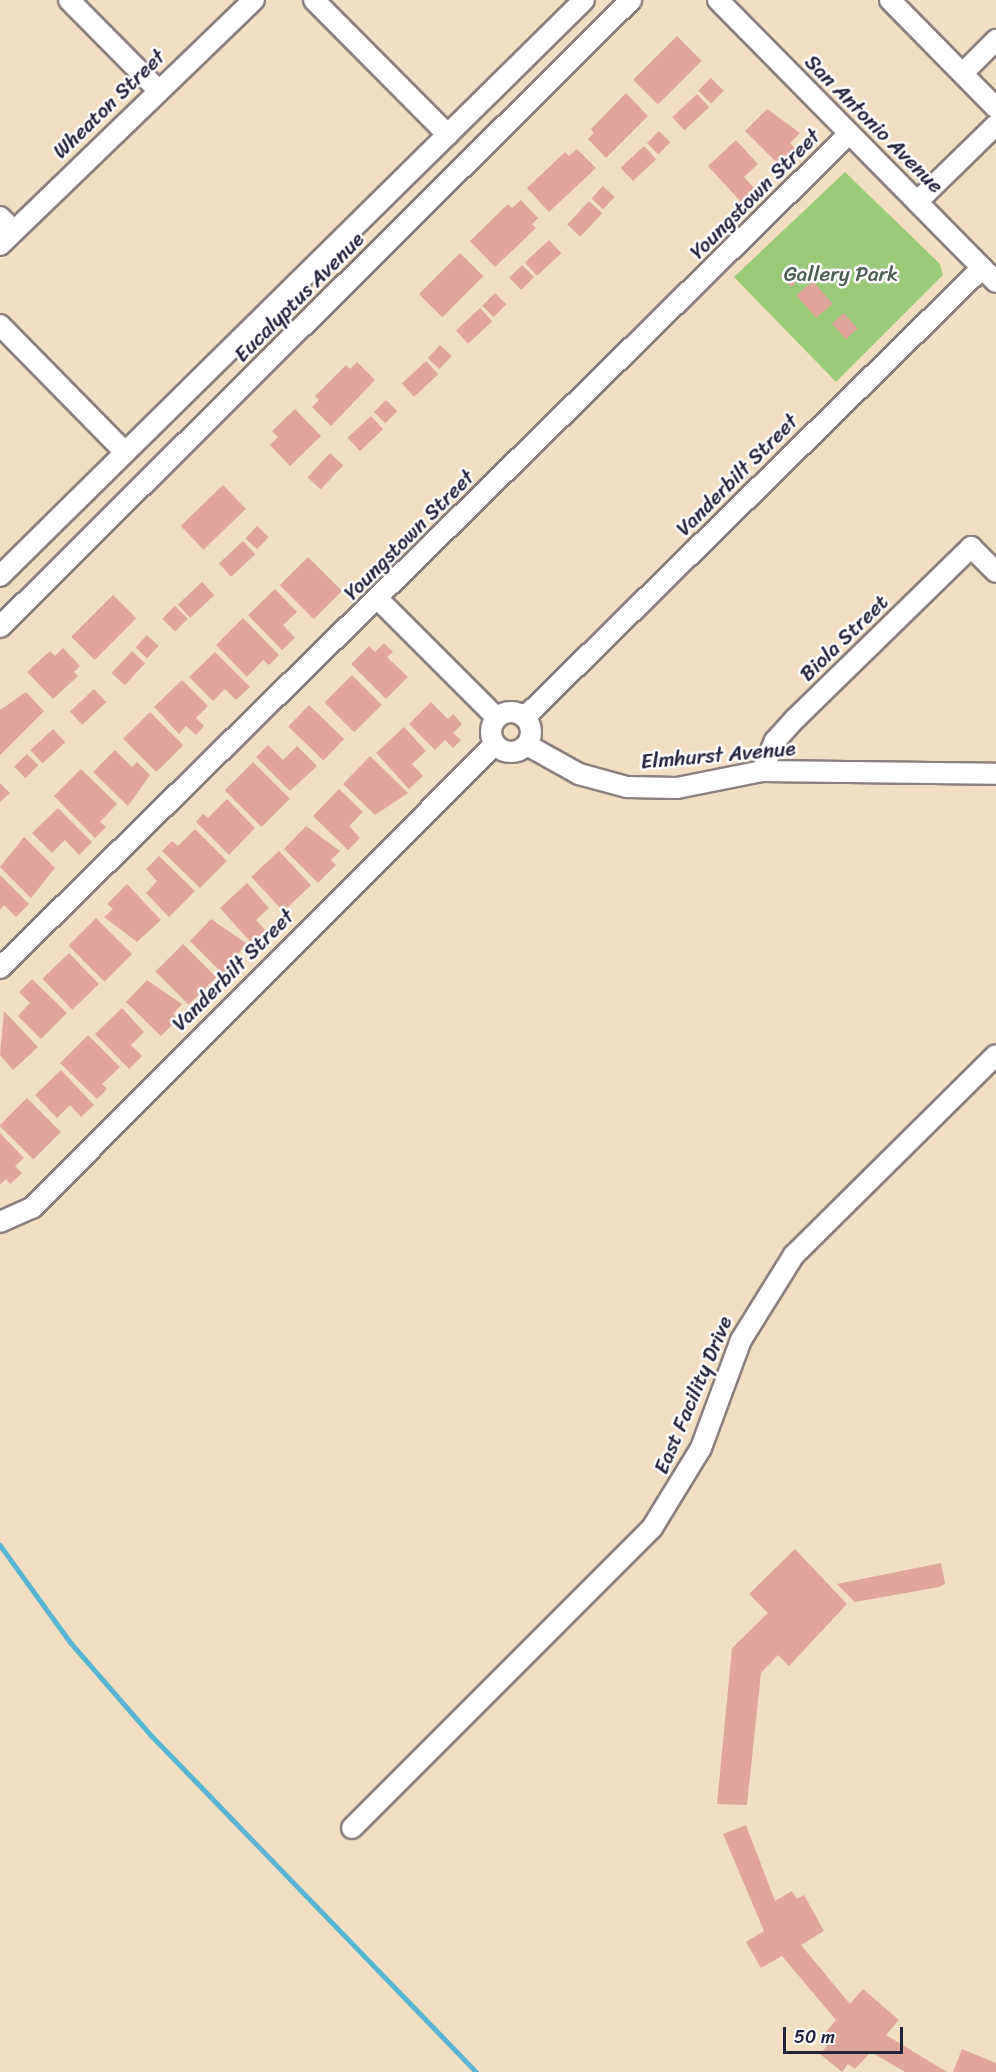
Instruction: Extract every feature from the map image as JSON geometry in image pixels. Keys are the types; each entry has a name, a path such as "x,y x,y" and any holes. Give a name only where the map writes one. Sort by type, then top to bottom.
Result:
{"street":[{"path":"69,0 158,90"},
{"name":"Wheaton Street","path":"5,231 254,0"},
{"path":"314,0 448,135"},
{"name":"Eucalyptus Avenue","path":"0,576 585,0"},
{"name":"Eucalyptus Avenue","path":"0,627 631,0"},
{"name":"San Antonio Avenue","path":"718,0 996,282"},
{"path":"890,0 996,108"},
{"path":"963,73 996,40"},
{"path":"917,202 996,125"},
{"name":"Youngstown Street","path":"0,968 849,134"},
{"name":"Vanderbilt Street","path":"525,717 982,268"},
{"path":"0,325 125,452"},
{"name":"Biola Street","path":"762,771 775,741 796,718 971,547 996,572"},
{"path":"378,599 497,718"},
{"path":"509,712 525,717 531,730 527,745 509,752 495,744 491,732 497,718 509,712"},
{"name":"Vanderbilt Street","path":"0,1222 32,1208 495,744"},
{"name":"Elmhurst Avenue","path":"527,745 579,774 627,787 676,788 762,771 996,774"},
{"name":"East Facility Drive","path":"352,1828 652,1528 701,1448 741,1340 794,1255 996,1055"}],"green space":[{"name":"Gallery Park","path":"845,172 940,264 943,275 836,382 734,277"}],"building":[{"path":"677,36 702,61 658,105 633,80"},
{"path":"711,78 724,91 711,103 698,91"},
{"path":"626,93 648,116 606,158 588,139 594,133 591,129"},
{"path":"697,94 709,107 684,130 672,117"},
{"path":"767,109 800,133 790,143 796,149 779,165 745,131"},
{"path":"659,131 670,142 658,154 647,143"},
{"path":"736,140 758,164 744,177 755,189 741,202 708,166"},
{"path":"644,146 656,159 633,181 621,168"},
{"path":"577,149 596,168 549,212 527,188 565,152 569,156"},
{"path":"603,186 615,197 603,209 591,198"},
{"path":"521,200 538,218 532,224 536,228 495,267 470,241 508,204 512,208"},
{"path":"589,201 602,213 580,237 567,224"},
{"path":"549,240 561,253 537,276 525,263"},
{"path":"460,253 483,276 442,317 419,294"},
{"path":"792,263 804,274 791,287 780,276"},
{"path":"522,265 534,277 521,290 509,278"},
{"path":"813,281 833,304 816,318 796,295"},
{"path":"495,293 506,304 494,317 482,306"},
{"path":"480,308 492,321 468,344 456,331"},
{"path":"844,313 858,329 846,339 832,323"},
{"path":"440,345 452,356 439,369 428,358"},
{"path":"426,361 438,374 414,397 402,384"},
{"path":"357,362 375,380 331,426 312,407 319,400 315,396 346,365 350,369"},
{"path":"386,400 397,411 385,423 374,412"},
{"path":"295,409 321,436 290,466 270,445 278,437 272,431"},
{"path":"371,416 383,429 360,451 348,438"},
{"path":"330,453 343,465 321,489 307,477"},
{"path":"223,485 246,509 203,550 181,526"},
{"path":"257,526 269,537 257,549 245,538"},
{"path":"243,541 255,554 231,577 219,564"},
{"path":"308,557 342,591 314,619 280,585"},
{"path":"202,582 214,595 190,618 178,605"},
{"path":"275,589 297,612 283,625 295,638 282,650 248,615"},
{"path":"113,595 136,618 95,660 71,637"},
{"path":"175,606 188,619 175,631 162,619"},
{"path":"243,618 279,655 269,665 263,660 247,677 216,645"},
{"path":"147,635 159,646 147,658 135,647"},
{"path":"384,643 393,652 387,657 408,677 386,699 351,664 369,646 375,652"},
{"path":"63,648 80,666 74,672 78,676 53,699 27,672 50,651 55,656"},
{"path":"132,651 145,663 125,685 112,673"},
{"path":"215,652 250,687 236,700 225,689 213,701 189,677"},
{"path":"352,675 382,705 354,732 324,703"},
{"path":"182,680 208,706 196,718 204,726 196,735 186,726 179,734 154,707"},
{"path":"94,689 106,702 82,725 70,712"},
{"path":"26,692 44,711 0,755 0,710"},
{"path":"431,702 448,719 453,714 462,724 453,733 461,740 453,748 445,740 435,750 409,724"},
{"path":"309,705 344,739 323,761 288,727"},
{"path":"150,712 183,745 156,772 123,739"},
{"path":"404,727 426,751 412,764 423,776 409,789 376,753"},
{"path":"53,729 65,742 43,763 30,750"},
{"path":"268,745 283,760 297,746 317,766 290,791 256,757"},
{"path":"115,750 132,767 137,762 150,775 128,806 93,772"},
{"path":"27,754 38,765 26,778 14,767"},
{"path":"370,756 408,793 375,815 343,784"},
{"path":"253,762 290,799 261,827 225,790"},
{"path":"81,769 117,804 100,822 106,827 95,838 54,796"},
{"path":"0,783 10,793 0,802"},
{"path":"339,789 363,812 349,826 360,838 348,850 313,816"},
{"path":"227,799 255,828 229,855 196,822 203,814 208,818"},
{"path":"58,808 92,842 79,855 65,840 52,853 32,833"},
{"path":"306,826 340,851 331,860 336,865 318,883 284,849"},
{"path":"195,829 227,861 200,888 162,851 172,841 178,846"},
{"path":"24,837 55,868 31,898 0,867"},
{"path":"279,851 311,885 283,911 251,877"},
{"path":"159,856 195,891 169,917 146,893 157,881 146,869"},
{"path":"0,875 29,904 16,917 4,905 0,910"},
{"path":"247,883 269,908 256,920 267,932 253,945 220,908"},
{"path":"127,884 161,920 137,942 104,917 113,909 107,904"},
{"path":"96,918 132,954 104,982 68,946"},
{"path":"211,919 246,943 224,975 190,941"},
{"path":"183,944 216,977 189,1005 155,972"},
{"path":"69,953 99,984 72,1010 42,979"},
{"path":"32,979 67,1013 41,1039 18,1016 30,1003 19,992"},
{"path":"147,980 182,1004 173,1014 178,1019 161,1036 126,1002"},
{"path":"122,1008 144,1032 131,1045 142,1056 129,1069 95,1034"},
{"path":"4,1011 38,1047 13,1070 0,1055"},
{"path":"88,1035 120,1067 102,1084 107,1089 97,1099 60,1063"},
{"path":"61,1070 94,1105 81,1117 70,1105 57,1118 35,1095"},
{"path":"27,1098 61,1132 33,1160 0,1126"},
{"path":"0,1133 24,1158 15,1166 22,1173 10,1184 6,1179 0,1185"},
{"path":"795,1549 847,1604 789,1666 778,1655 761,1673 747,1805 717,1804 732,1648 768,1613 749,1594"},
{"path":"941,1563 945,1584 939,1587 855,1602 837,1584"},
{"path":"746,1825 775,1901 792,1891 797,1899 804,1895 824,1931 801,1945 850,2004 863,1989 899,2020 886,2035 947,2072 905,2072 871,2052 855,2069 848,2064 842,2072 820,2054 827,2046 820,2039 836,2020 782,1956 761,1968 746,1942 764,1931 723,1834"},
{"path":"962,2049 996,2063 996,2072 953,2072"}],"waterway":[{"path":"0,1545 71,1643 151,1735 476,2072"}]}
